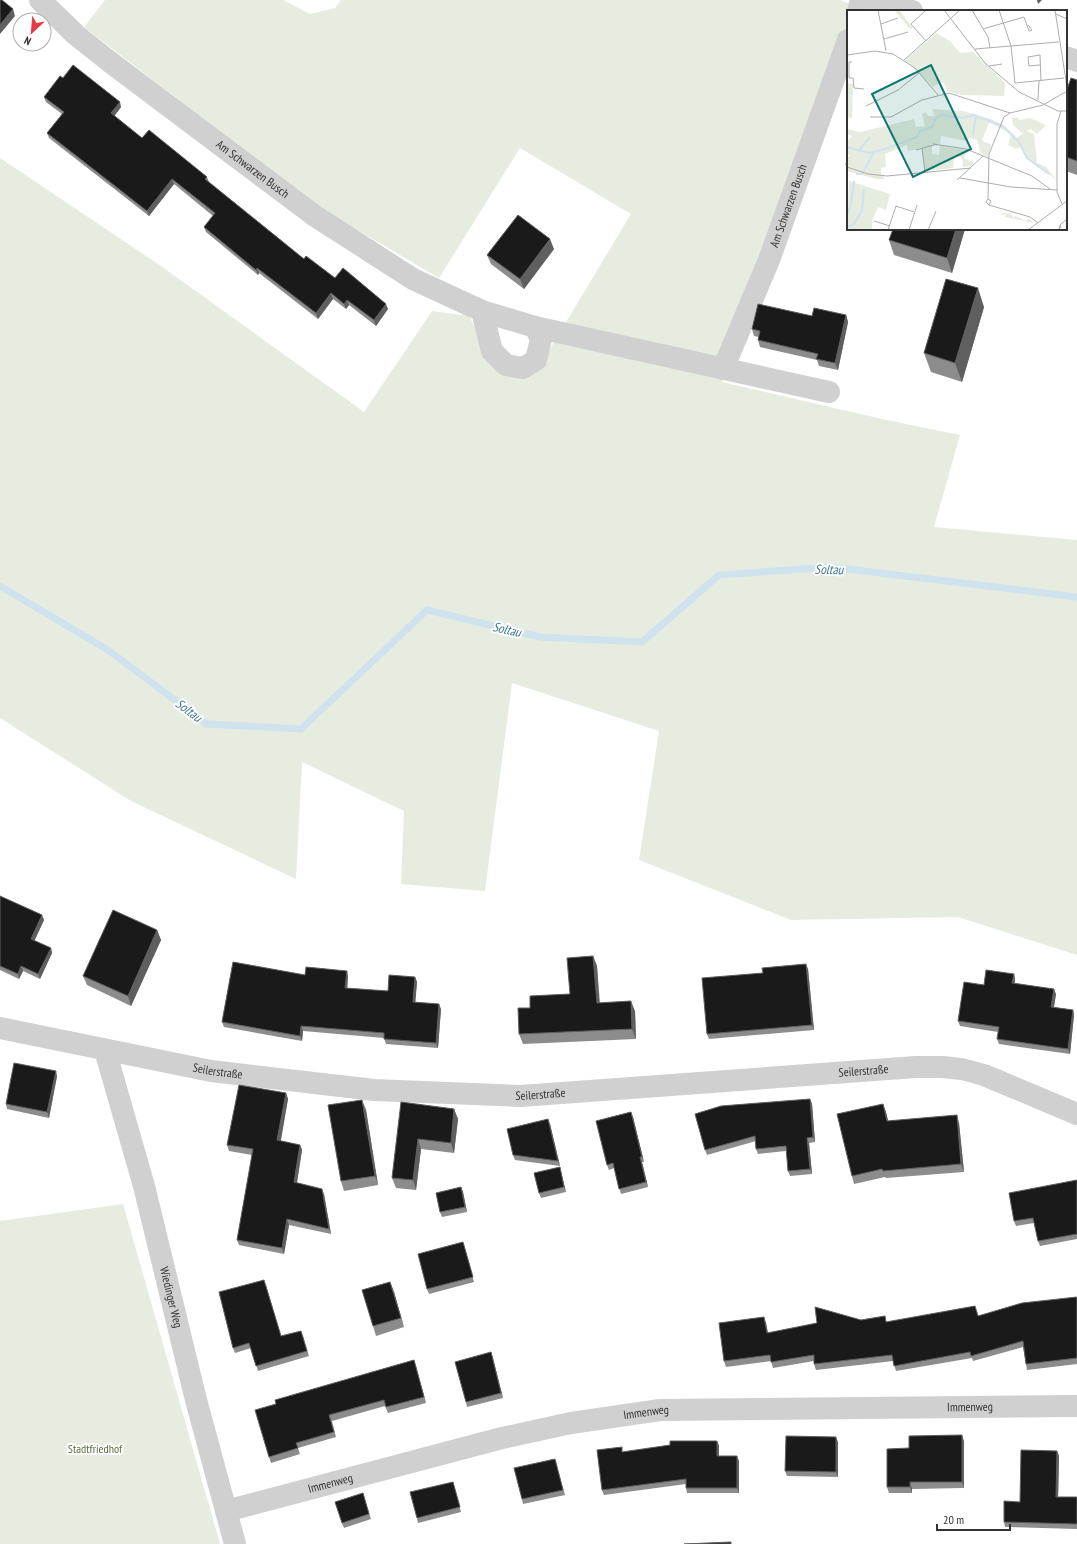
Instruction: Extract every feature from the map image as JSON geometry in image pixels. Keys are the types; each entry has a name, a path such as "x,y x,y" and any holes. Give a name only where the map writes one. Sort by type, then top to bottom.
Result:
{"street":[{"name":"Am Schwarzen Busch","path":"40,0 76,35 110,62 315,216 413,279 482,311 535,327 829,392"},
{"path":"858,10 861,0"},
{"path":"877,0 909,10"},
{"name":"Am Schwarzen Busch","path":"722,369 769,260 847,43"},
{"path":"1067,57 1077,61"},
{"path":"482,311 492,351 506,365 523,368 536,360 541,339 535,327"},
{"name":"Seilerstraße","path":"0,1028 211,1071 374,1090 521,1096 916,1067 942,1067 962,1069 984,1075 1077,1114"},
{"name":"Wiedinger Weg","path":"105,1050 144,1186 196,1400 235,1544"},
{"name":"Immenweg","path":"226,1511 502,1438 571,1423 660,1410 1077,1406"}],"green space":[{"path":"105,0 283,0 310,14 335,8 341,0 840,0 856,6 847,10 847,35 774,264 722,382 882,419 960,435 934,527 1077,540 1077,955 958,917 791,920 639,860 659,731 512,683 485,891 401,884 404,811 302,762 296,879 131,801 0,718 0,158 161,266 364,412 432,311 469,316 487,352 541,364 631,214 520,148 439,278 317,206 84,27"},
{"name":"Stadtfriedhof","path":"123,1204 220,1544 0,1544 0,1221"}],"building":[{"path":"0,0 13,9 0,25"},
{"path":"73,65 120,102 111,113 142,138 149,130 207,177 205,179 304,259 306,256 335,278 343,268 386,304 374,320 347,300 344,304 331,293 316,313 257,268 256,270 204,227 215,213 172,179 147,211 47,133 64,112 44,97 60,76 63,78"},
{"path":"1071,78 1077,80 1077,161 1067,157 1067,89"},
{"path":"518,215 550,239 520,279 487,255"},
{"path":"893,230 956,230 947,258 889,240"},
{"path":"946,279 978,288 955,363 924,353"},
{"path":"758,304 812,316 814,308 846,315 835,363 816,359 818,354 758,340 760,331 752,329"},
{"path":"0,896 42,915 31,939 51,948 38,974 21,966 18,974 0,966"},
{"path":"113,910 157,930 128,996 83,976"},
{"path":"593,956 597,1003 631,1001 632,1029 519,1034 518,1008 530,1008 530,996 570,994 567,958"},
{"path":"233,962 305,975 306,967 347,971 345,988 388,991 389,975 415,977 413,1002 439,1004 436,1043 384,1039 384,1033 301,1026 300,1036 222,1022"},
{"path":"806,964 812,1025 707,1034 702,978 763,973 762,968"},
{"path":"986,970 1014,974 1012,983 1054,989 1051,1007 1073,1010 1068,1049 997,1039 999,1027 958,1021 964,982 984,985"},
{"path":"14,1063 56,1071 47,1112 6,1104"},
{"path":"239,1085 286,1093 277,1140 300,1145 294,1182 322,1189 329,1229 287,1219 282,1248 237,1240 253,1149 227,1145"},
{"path":"810,1099 813,1137 807,1138 810,1169 788,1171 786,1146 756,1149 755,1136 705,1150 695,1114 721,1106"},
{"path":"362,1100 375,1176 341,1181 328,1105"},
{"path":"401,1102 454,1109 451,1143 418,1139 413,1180 392,1178"},
{"path":"883,1104 887,1121 957,1115 961,1164 883,1171 882,1169 852,1176 837,1114"},
{"path":"631,1112 642,1157 640,1157 646,1182 619,1189 613,1163 607,1165 596,1121"},
{"path":"548,1119 558,1161 513,1155 507,1129"},
{"path":"560,1167 564,1187 539,1193 534,1173"},
{"path":"1077,1180 1077,1234 1038,1241 1033,1218 1014,1221 1009,1193"},
{"path":"461,1187 465,1207 440,1212 436,1193"},
{"path":"463,1242 473,1277 427,1289 418,1254"},
{"path":"264,1280 281,1336 301,1331 307,1351 256,1366 249,1343 233,1348 219,1292"},
{"path":"390,1282 401,1318 373,1326 362,1290"},
{"path":"1077,1297 1077,1358 1026,1364 1023,1341 971,1356 970,1352 894,1366 892,1355 814,1364 814,1355 771,1362 770,1355 724,1361 719,1323 764,1317 767,1333 817,1323 815,1307 861,1320 885,1316 886,1322 975,1306 978,1316 1022,1303"},
{"path":"491,1352 501,1393 466,1402 455,1362"},
{"path":"414,1360 424,1397 386,1407 384,1400 329,1415 334,1432 296,1443 298,1448 269,1457 255,1410 276,1404 275,1400"},
{"path":"962,1435 962,1482 910,1482 910,1487 887,1487 887,1449 909,1448 909,1436"},
{"path":"786,1436 836,1437 836,1472 785,1471"},
{"path":"670,1441 717,1441 717,1456 737,1456 737,1488 686,1488 686,1479 602,1490 597,1450 622,1447 622,1452 670,1445"},
{"path":"1021,1450 1057,1451 1056,1497 1077,1497 1077,1524 1004,1522 1004,1501 1020,1502"},
{"path":"555,1459 563,1490 522,1499 514,1468"},
{"path":"453,1482 460,1507 417,1518 410,1492"},
{"path":"363,1493 369,1514 342,1523 335,1502"},
{"path":"731,1542 731,1544 684,1544"}],"waterway":[{"name":"Soltau","path":"0,586 108,650 207,724 301,729 427,610 540,637 642,642 719,575 831,567 1077,597"}]}
